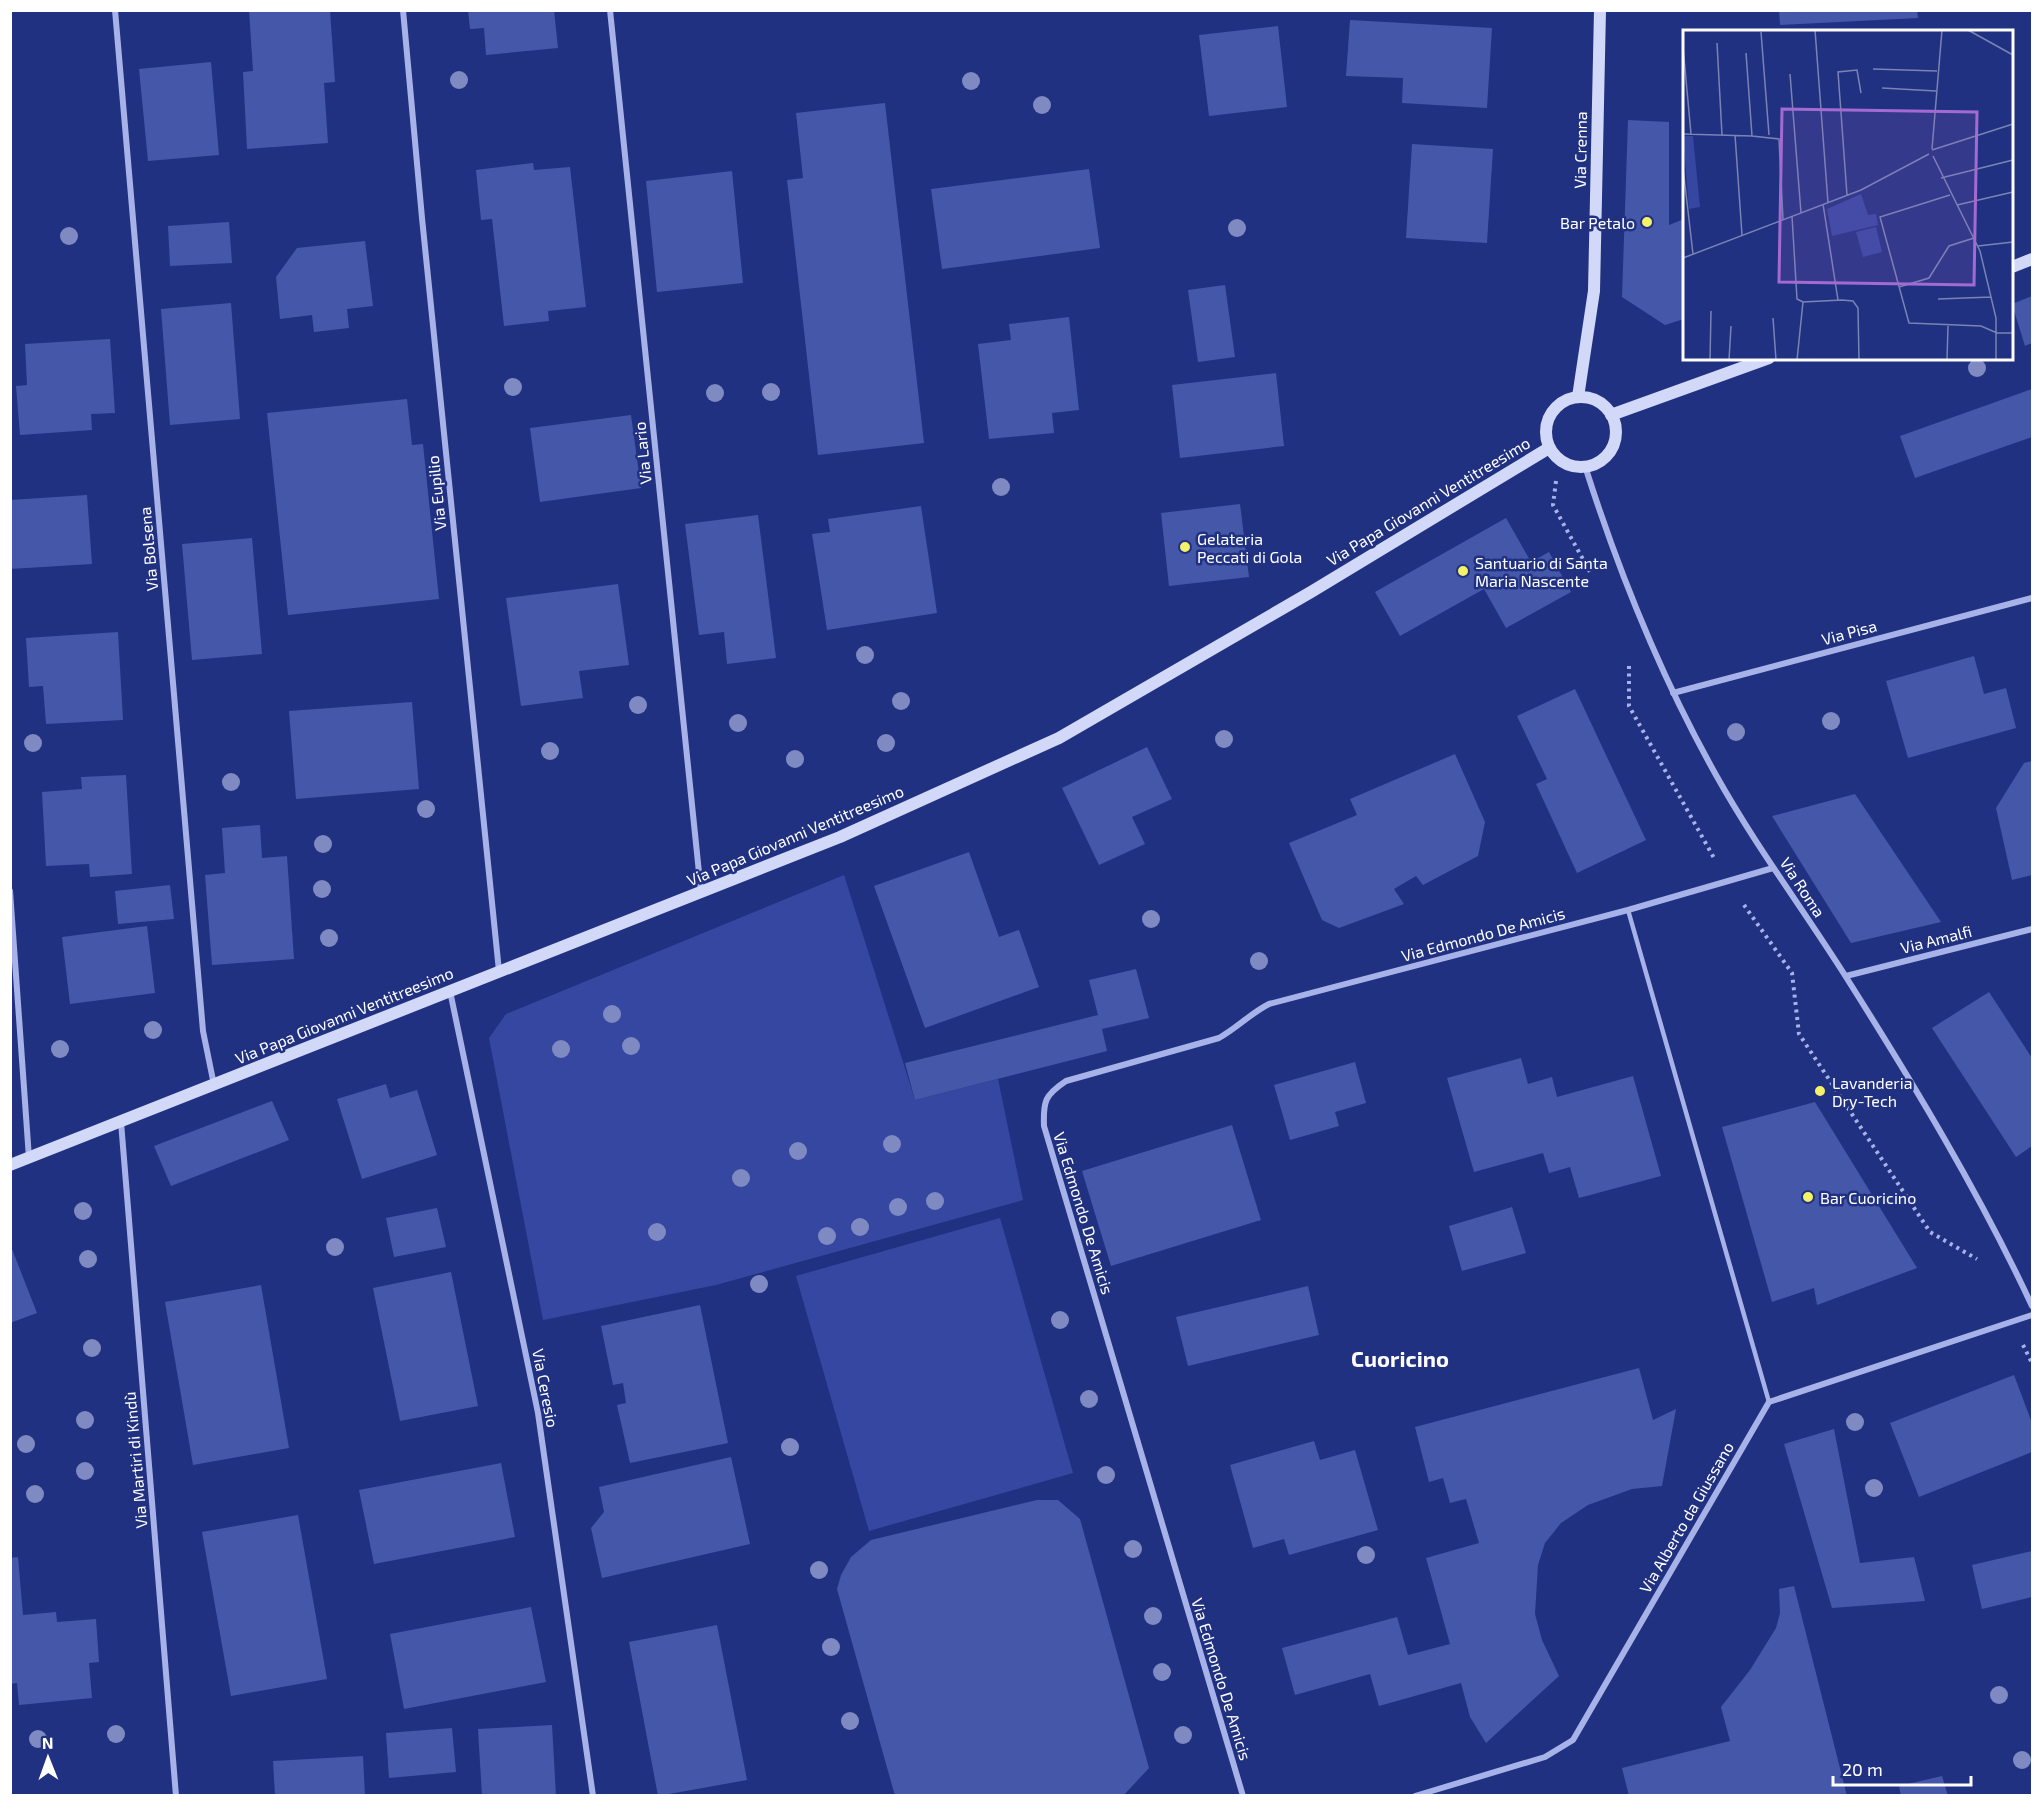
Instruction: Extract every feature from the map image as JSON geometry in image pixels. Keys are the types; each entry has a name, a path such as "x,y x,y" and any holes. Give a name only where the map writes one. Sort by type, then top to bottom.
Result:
{"street":[{"name":"Via Bolsena","path":"115,10 202,1031 214,1085"},
{"name":"Via Eupilio","path":"403,10 422,218 500,972"},
{"name":"Via Lario","path":"610,10 701,892"},
{"name":"Via Crenna","path":"1578,397 1594,291 1600,10"},
{"path":"2013,267 2032,259"},
{"path":"1611,415 1762,360"},
{"path":"1578,397 1591,398 1603,405 1611,415 1616,437 1606,457 1586,466 1572,466 1558,459 1549,448 1546,435 1547,421 1554,409 1564,401 1578,397"},
{"name":"Via Papa Giovanni Ventitreesimo","path":"10,1166 840,837 1059,738 1311,592 1549,448"},
{"name":"Via Roma","path":"1586,466 1612,551 1673,693 1716,776 1773,868 1845,976 1960,1164 2032,1306"},
{"name":"Via Pisa","path":"1673,693 2032,598"},
{"name":"Via Edmondo De Amicis","path":"1243,1796 1044,1126 1043,1108 1050,1092 1066,1081 1219,1038 1233,1030 1256,1010 1269,1004 1628,910 1773,868"},
{"path":"10,891 29,1158"},
{"name":"Via Amalfi","path":"1845,976 2032,929"},
{"name":"Via Ceresio","path":"450,990 538,1413 593,1796"},
{"name":"Via Martiri di Kindù","path":"121,1122 176,1796"},
{"path":"1768,1402 2032,1315"},
{"name":"Via Alberto da Giussano","path":"1415,1796 1545,1757 1573,1740 1768,1402"}],"lane":[{"path":"1628,910 1768,1402"}],"path":[{"path":"1558,459 1553,505 1591,574"},
{"path":"1629,664 1629,706 1728,882 1792,974 1799,1034 1930,1232 1978,1260"},
{"path":"2011,1322 2032,1363"}],"shaded area":[{"path":"844,875 915,1100 998,1079 1023,1200 716,1285 543,1320 489,1038 506,1014"},
{"path":"1000,1218 1073,1473 869,1531 796,1276"}],"building":[{"path":"249,10 330,10 335,82 324,83 328,143 247,149 243,72 253,71"},
{"path":"468,10 554,10 558,48 486,55 484,28 470,29"},
{"path":"1779,10 1917,10 1918,18 1780,25"},
{"path":"1350,20 1492,28 1487,108 1402,103 1403,78 1346,76"},
{"path":"1278,26 1287,107 1209,116 1199,35"},
{"path":"211,62 219,155 148,161 139,69"},
{"path":"885,103 924,443 818,455 787,180 803,178 796,113"},
{"name":"Bar Petalo","path":"1628,120 1669,122 1669,225 1683,219 1683,319 1665,325 1622,297"},
{"path":"1412,144 1493,149 1487,243 1406,238"},
{"path":"533,163 534,170 570,167 586,307 548,311 549,321 504,326 492,219 481,220 476,170"},
{"path":"1089,169 1100,248 942,269 931,189"},
{"path":"732,171 743,283 657,292 646,181"},
{"path":"229,222 232,263 170,266 168,226"},
{"path":"365,241 373,306 347,309 349,328 314,332 312,315 280,319 276,277 297,248"},
{"path":"1225,285 1235,357 1198,362 1188,290"},
{"path":"2032,296 2032,343 2025,346 2013,307 2013,304"},
{"path":"231,303 240,419 170,425 161,309"},
{"path":"1069,317 1079,410 1052,413 1054,433 989,439 978,344 1011,340 1009,324"},
{"path":"110,339 115,413 91,414 92,430 20,435 16,386 27,385 25,344"},
{"path":"1276,373 1284,446 1180,458 1172,385"},
{"path":"2032,389 2032,437 1915,478 1900,436"},
{"path":"407,399 412,445 423,444 439,599 288,615 267,413"},
{"path":"631,415 641,488 540,502 530,428"},
{"path":"87,495 92,564 10,569 10,500"},
{"path":"1240,504 1249,577 1169,586 1161,513"},
{"path":"921,506 937,613 827,630 812,534 830,532 828,519"},
{"path":"758,515 776,658 727,664 724,632 699,635 685,524"},
{"name":"Santuario di Santa Maria Nascente","path":"1506,518 1531,562 1549,552 1571,592 1506,628 1484,589 1400,636 1375,592"},
{"path":"252,538 262,654 192,660 182,544"},
{"path":"618,584 629,665 579,671 583,698 521,706 506,598"},
{"path":"118,632 123,720 46,724 43,686 29,687 26,638"},
{"path":"1974,656 1984,694 2006,688 2016,728 1908,758 1886,681"},
{"path":"1575,689 1646,840 1577,873 1536,784 1547,779 1517,716"},
{"path":"412,702 419,789 296,799 289,711"},
{"path":"1147,747 1172,799 1132,817 1145,844 1099,865 1062,788"},
{"path":"1455,754 1485,822 1478,856 1423,885 1416,876 1394,889 1404,904 1339,928 1322,920 1289,843 1357,815 1350,799"},
{"path":"2032,761 2032,875 2012,880 1996,808 2024,763"},
{"path":"126,775 132,874 90,877 89,864 46,866 42,792 82,789 81,777"},
{"path":"1855,794 1941,922 1851,943 1772,816"},
{"path":"260,825 262,858 287,856 294,959 212,965 205,875 225,873 222,828"},
{"path":"969,852 999,937 1019,930 1039,987 925,1028 874,886"},
{"path":"170,885 174,919 118,924 115,891"},
{"path":"147,926 155,993 70,1004 62,937"},
{"path":"1136,969 1149,1018 1102,1029 1107,1051 915,1100 905,1063 1098,1015 1089,980"},
{"path":"1989,992 2032,1058 2032,1146 2016,1157 1932,1028"},
{"path":"1521,1058 1528,1084 1552,1077 1557,1097 1633,1076 1661,1176 1579,1198 1570,1167 1549,1173 1543,1153 1474,1172 1447,1078"},
{"path":"1355,1062 1366,1103 1335,1112 1339,1126 1290,1140 1274,1085"},
{"path":"386,1084 390,1098 417,1090 437,1155 362,1179 337,1099"},
{"path":"272,1101 289,1140 171,1186 154,1146"},
{"name":"Bar Cuoricino","path":"1815,1102 1917,1268 1817,1305 1814,1288 1772,1302 1722,1127"},
{"path":"1232,1125 1261,1220 1111,1266 1082,1171"},
{"path":"1512,1207 1526,1253 1462,1271 1449,1226"},
{"path":"437,1208 446,1247 394,1257 386,1218"},
{"path":"10,1244 37,1313 10,1323"},
{"path":"451,1272 478,1406 400,1421 373,1288"},
{"path":"261,1285 289,1448 193,1465 165,1302"},
{"path":"1308,1286 1319,1335 1188,1366 1176,1317"},
{"path":"700,1305 728,1443 630,1463 617,1405 626,1403 623,1383 613,1385 601,1326"},
{"path":"1639,1368 1653,1420 1676,1409 1662,1486 1632,1489 1588,1505 1561,1523 1545,1543 1538,1565 1535,1614 1542,1640 1559,1676 1486,1743 1470,1717 1461,1683 1379,1706 1370,1674 1295,1695 1282,1648 1397,1617 1408,1655 1450,1644 1426,1558 1479,1543 1466,1499 1450,1503 1443,1478 1429,1482 1415,1427"},
{"path":"2014,1375 2032,1423 2032,1452 1919,1497 1890,1423"},
{"path":"1834,1429 1860,1563 1914,1557 1925,1601 1832,1608 1784,1444"},
{"path":"1314,1441 1320,1460 1355,1450 1378,1530 1289,1555 1284,1539 1253,1548 1230,1465"},
{"path":"731,1457 750,1544 602,1578 591,1528 604,1512 599,1487"},
{"path":"501,1463 515,1537 374,1564 359,1490"},
{"path":"1037,1500 1058,1500 1080,1519 1149,1768 1123,1796 895,1796 837,1589 841,1575 851,1557 871,1540"},
{"path":"298,1515 327,1679 231,1696 202,1532"},
{"path":"2032,1551 2032,1597 1982,1609 1972,1565"},
{"path":"18,1557 23,1615 56,1612 57,1622 96,1619 99,1662 89,1663 92,1698 19,1705 17,1683 10,1684 10,1558"},
{"path":"1794,1586 1847,1796 1629,1796 1622,1768 1730,1741 1721,1707 1750,1670 1776,1628 1780,1613 1779,1589"},
{"path":"531,1607 546,1682 404,1709 390,1634"},
{"path":"717,1625 747,1780 658,1796 629,1642"},
{"path":"552,1725 556,1796 482,1796 478,1729"},
{"path":"452,1728 456,1772 389,1778 386,1733"},
{"path":"363,1756 365,1796 275,1796 273,1761"},
{"path":"1942,1776 1948,1796 1901,1796 1899,1786"}],"place":[{"name":"Bar Petalo","path":"1647,222"},
{"name":"Gelateria Peccati di Gola","path":"1185,547"},
{"name":"Santuario di Santa Maria Nascente","path":"1463,571"},
{"name":"Lavanderia Dry-Tech","path":"1820,1091"},
{"name":"Bar Cuoricino","path":"1808,1197"}],"district":[{"name":"Cuoricino","path":"1400,1358"}]}
